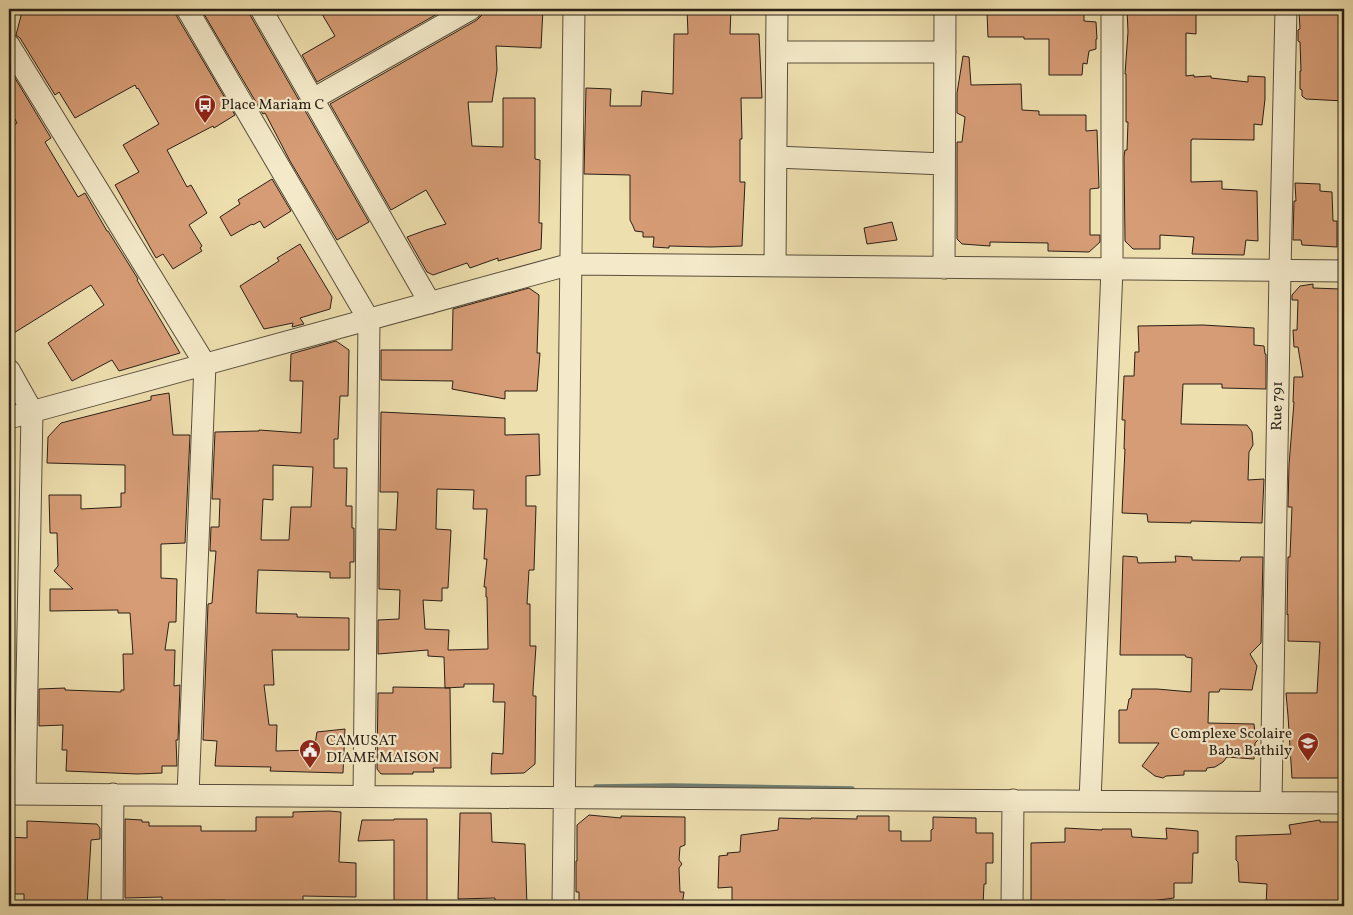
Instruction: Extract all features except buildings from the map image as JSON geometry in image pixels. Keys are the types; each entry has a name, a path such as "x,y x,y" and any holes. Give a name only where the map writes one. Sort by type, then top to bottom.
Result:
{"street":[{"path":"186,9 369,320 364,796"},
{"path":"261,9 430,303"},
{"path":"313,99 470,9"},
{"path":"563,906 574,9"},
{"path":"775,266 777,9"},
{"path":"944,268 945,9"},
{"path":"1090,801 1112,269 1112,9"},
{"name":"Rue 791","path":"1271,802 1286,9"},
{"path":"9,45 205,364 188,795"},
{"path":"777,52 945,52"},
{"path":"776,157 944,164"},
{"path":"9,418 571,264 1344,271"},
{"path":"9,370 32,411 17,794 1344,803"},
{"path":"112,906 113,794"},
{"path":"1012,906 1013,800"}],"waterway":[{"path":"596,787 673,786 852,789"}],"place":[{"name":"Place Mariam C","path":"205,124"},
{"name":"Complexe Scolaire Baba Bathily","path":"1308,762"},
{"name":"CAMUSAT DIAME MAISON","path":"310,769"}]}
